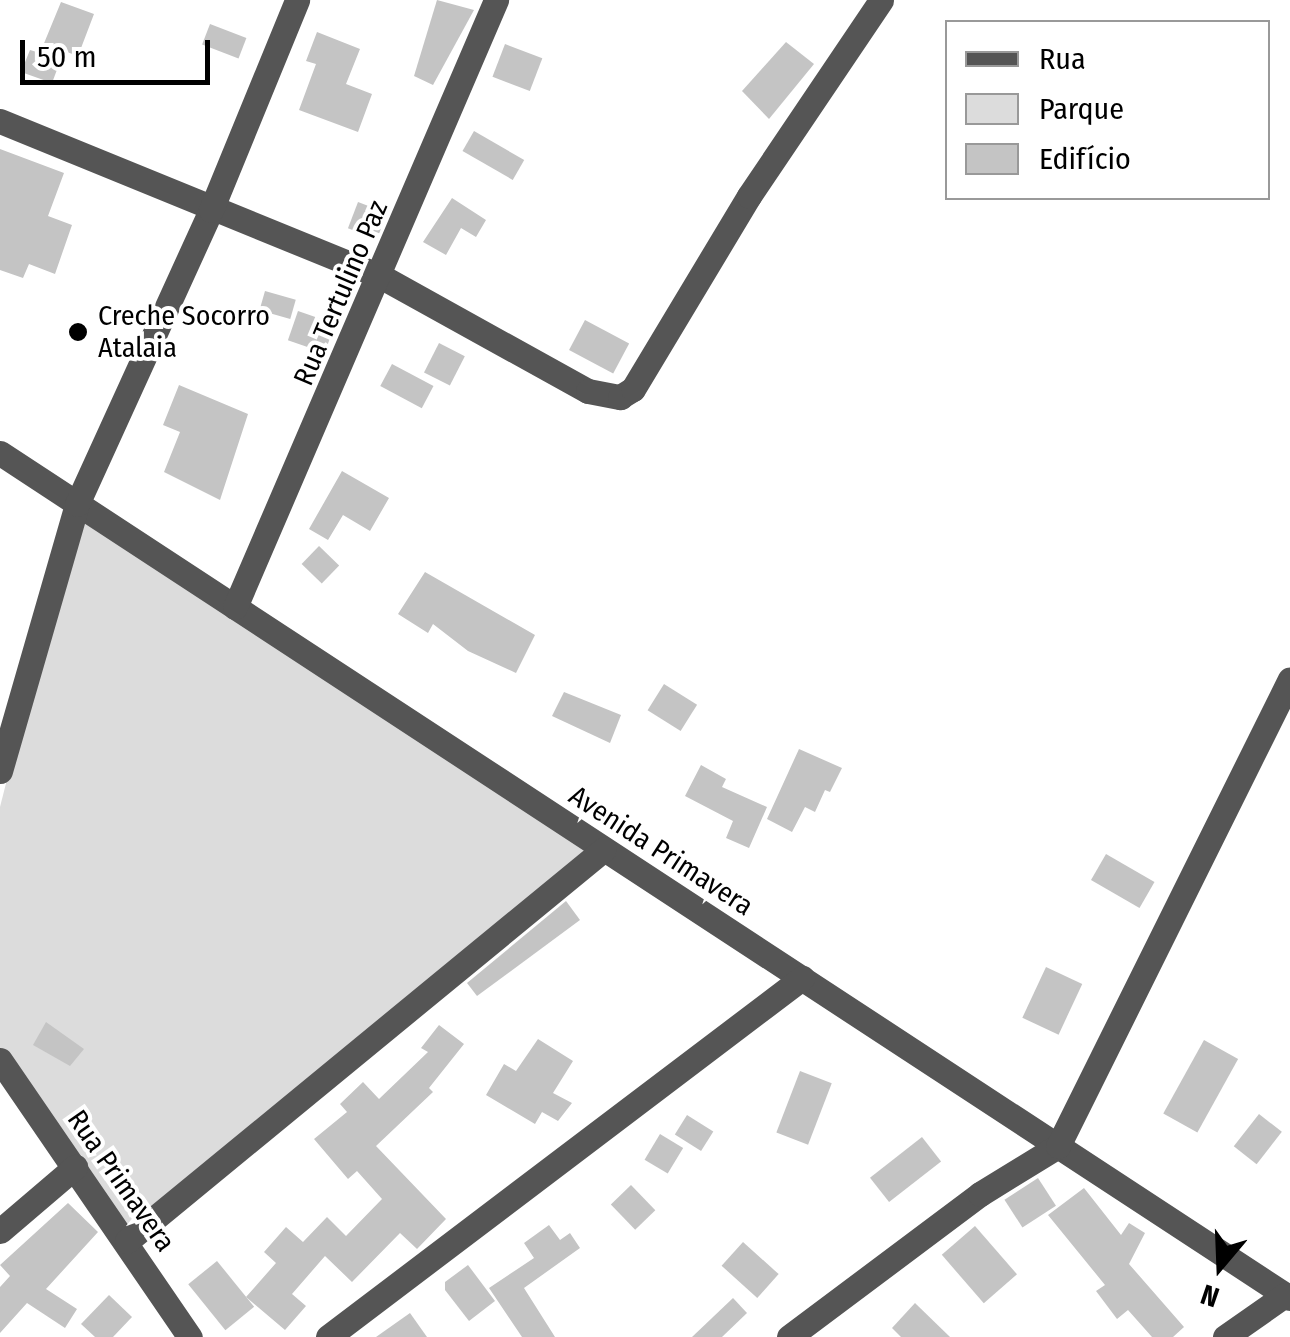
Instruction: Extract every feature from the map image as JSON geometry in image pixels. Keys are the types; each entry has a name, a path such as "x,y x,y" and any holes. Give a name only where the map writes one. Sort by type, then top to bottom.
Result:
{"street":[{"path":"0,772 77,504 211,210 298,0"},
{"name":"Rua Tertulino Paz","path":"235,607 382,277 496,0"},
{"path":"0,122 382,277 588,391 620,397 633,389 750,196 881,0"},
{"name":"Avenida Primavera","path":"0,453 1288,1297"},
{"path":"788,1337 980,1194 1058,1146 1290,678"},
{"path":"126,1240 604,849"},
{"path":"328,1337 802,978"},
{"name":"Rua Primavera","path":"0,1060 190,1337"},
{"path":"0,1231 75,1167"},
{"path":"1225,1337 1288,1297"}],"green space":[{"path":"77,504 604,849 127,1241 0,1060 0,807"}],"building":[{"path":"437,0 474,10 433,85 414,76"},
{"path":"61,2 94,14 78,56 64,51 52,83 21,72 30,50 40,53"},
{"path":"210,24 246,38 239,59 202,45"},
{"path":"317,32 360,49 346,84 372,94 358,132 299,110 316,64 306,61"},
{"path":"786,42 814,64 769,119 742,91"},
{"path":"505,44 542,58 530,91 492,77"},
{"path":"474,131 524,160 513,180 462,151"},
{"path":"0,149 64,173 48,216 72,225 55,274 29,264 23,278 0,270"},
{"path":"452,198 486,220 476,237 461,228 446,255 423,242"},
{"path":"358,202 387,213 377,239 348,228"},
{"path":"265,291 296,300 290,319 259,310"},
{"path":"298,311 335,324 325,353 288,340"},
{"path":"585,320 629,343 613,373 569,350"},
{"path":"439,343 465,356 450,386 424,372"},
{"path":"392,364 433,386 422,408 380,386"},
{"path":"179,385 248,414 220,500 164,472 180,432 163,425"},
{"path":"342,471 389,498 370,531 343,515 328,540 309,529"},
{"path":"319,546 339,565 322,583 302,564"},
{"path":"425,572 535,635 516,673 468,651 433,624 428,633 398,614"},
{"path":"664,684 697,705 681,731 648,710"},
{"path":"564,692 621,715 610,743 552,716"},
{"path":"799,749 842,768 815,812 805,807 792,832 767,819"},
{"path":"701,765 726,779 722,787 767,807 749,848 726,838 733,821 685,796"},
{"path":"1106,854 1154,882 1139,908 1091,880"},
{"path":"566,901 580,920 477,996 467,983"},
{"path":"1046,967 1082,984 1059,1035 1022,1018"},
{"path":"46,1022 84,1049 70,1066 33,1045"},
{"path":"439,1025 464,1044 429,1088 433,1092 376,1146 446,1219 417,1249 400,1233 352,1282 325,1256 292,1294 306,1306 285,1330 246,1297 276,1263 264,1252 286,1227 303,1242 327,1217 346,1236 382,1199 357,1171 348,1179 314,1139 347,1112 340,1104 363,1082 379,1099 428,1052 421,1048"},
{"path":"538,1039 573,1061 553,1093 572,1103 558,1121 542,1112 535,1124 486,1095 504,1064 516,1071"},
{"path":"1204,1040 1238,1059 1197,1132 1163,1113"},
{"path":"800,1071 832,1083 808,1145 776,1133"},
{"path":"1259,1114 1282,1132 1257,1164 1234,1146"},
{"path":"687,1115 713,1131 701,1151 675,1135"},
{"path":"660,1134 683,1148 668,1174 645,1160"},
{"path":"922,1137 941,1161 889,1202 870,1178"},
{"path":"1038,1178 1056,1206 1022,1227 1004,1200"},
{"path":"631,1185 655,1210 635,1230 611,1204"},
{"path":"1084,1188 1121,1235 1129,1223 1145,1233 1129,1264 1184,1327 1173,1337 1152,1337 1128,1310 1117,1319 1096,1291 1105,1285 1048,1215"},
{"path":"68,1203 98,1232 46,1289 77,1309 65,1328 27,1303 0,1333 0,1287 10,1276 0,1265"},
{"path":"549,1225 560,1240 570,1233 580,1248 524,1288 555,1337 522,1337 489,1288 534,1258 524,1243"},
{"path":"975,1226 1017,1274 984,1303 942,1255"},
{"path":"743,1242 779,1274 757,1298 722,1266"},
{"path":"217,1261 254,1307 225,1330 188,1284"},
{"path":"468,1265 495,1301 469,1321 445,1290 445,1282"},
{"path":"109,1295 132,1317 113,1337 95,1337 81,1324"},
{"path":"733,1298 747,1313 722,1337 692,1337"},
{"path":"915,1303 950,1337 901,1337 892,1328"},
{"path":"410,1313 427,1337 376,1337"}],"place":[{"name":"Creche Socorro Atalaia","path":"78,332"}]}
